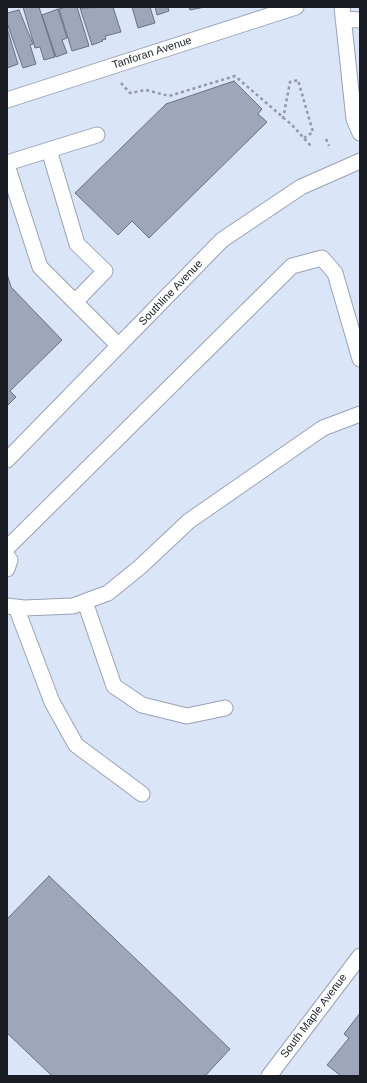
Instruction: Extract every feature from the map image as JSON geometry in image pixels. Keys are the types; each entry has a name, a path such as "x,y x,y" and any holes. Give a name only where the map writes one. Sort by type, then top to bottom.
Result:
{"street":[{"name":"Tanforan Avenue","path":"7,100 296,7"},
{"path":"360,20 342,13 354,119 360,133"},
{"path":"97,135 7,164 40,267 119,346"},
{"path":"49,150 77,244 105,271 75,302"},
{"name":"Southline Avenue","path":"7,460 222,240 301,187 360,161"},
{"path":"7,548 292,266 322,258 335,274 360,359"},
{"path":"12,606 24,608 72,606 108,594 140,567 189,521 322,428 360,414"},
{"path":"7,556 10,560 7,569"},
{"path":"85,602 114,686 142,705 187,716 225,708"},
{"path":"12,606 52,702 76,745 142,794"},
{"name":"South Maple Avenue","path":"269,1076 360,956"}],"path":[{"path":"121,83 130,93 146,90 169,96 235,76 311,146"},
{"path":"283,119 290,82 298,80 313,132 304,138"},
{"path":"326,139 329,146"}],"building":[{"path":"23,7 39,7 55,57 44,60 40,47 35,48"},
{"path":"65,7 77,7 89,46 72,51 59,9"},
{"path":"113,7 121,32 105,36 106,39 92,45 80,8"},
{"path":"132,7 150,7 155,23 138,28"},
{"path":"155,7 171,7 168,8 169,11 157,15"},
{"path":"189,7 205,7 190,10"},
{"path":"58,9 67,38 62,40 67,53 56,57 42,15"},
{"path":"19,10 33,44 30,45 36,64 23,68 7,23 7,13"},
{"path":"7,28 18,64 7,68"},
{"path":"234,81 262,109 258,114 267,122 149,238 132,221 118,235 75,193 166,104"},
{"path":"7,274 11,287 62,340 10,391 16,397 7,406"},
{"path":"49,876 230,1049 205,1076 52,1076 7,1033 7,919"},
{"path":"360,1013 360,1076 341,1076 327,1065 349,1038 344,1034"}]}
